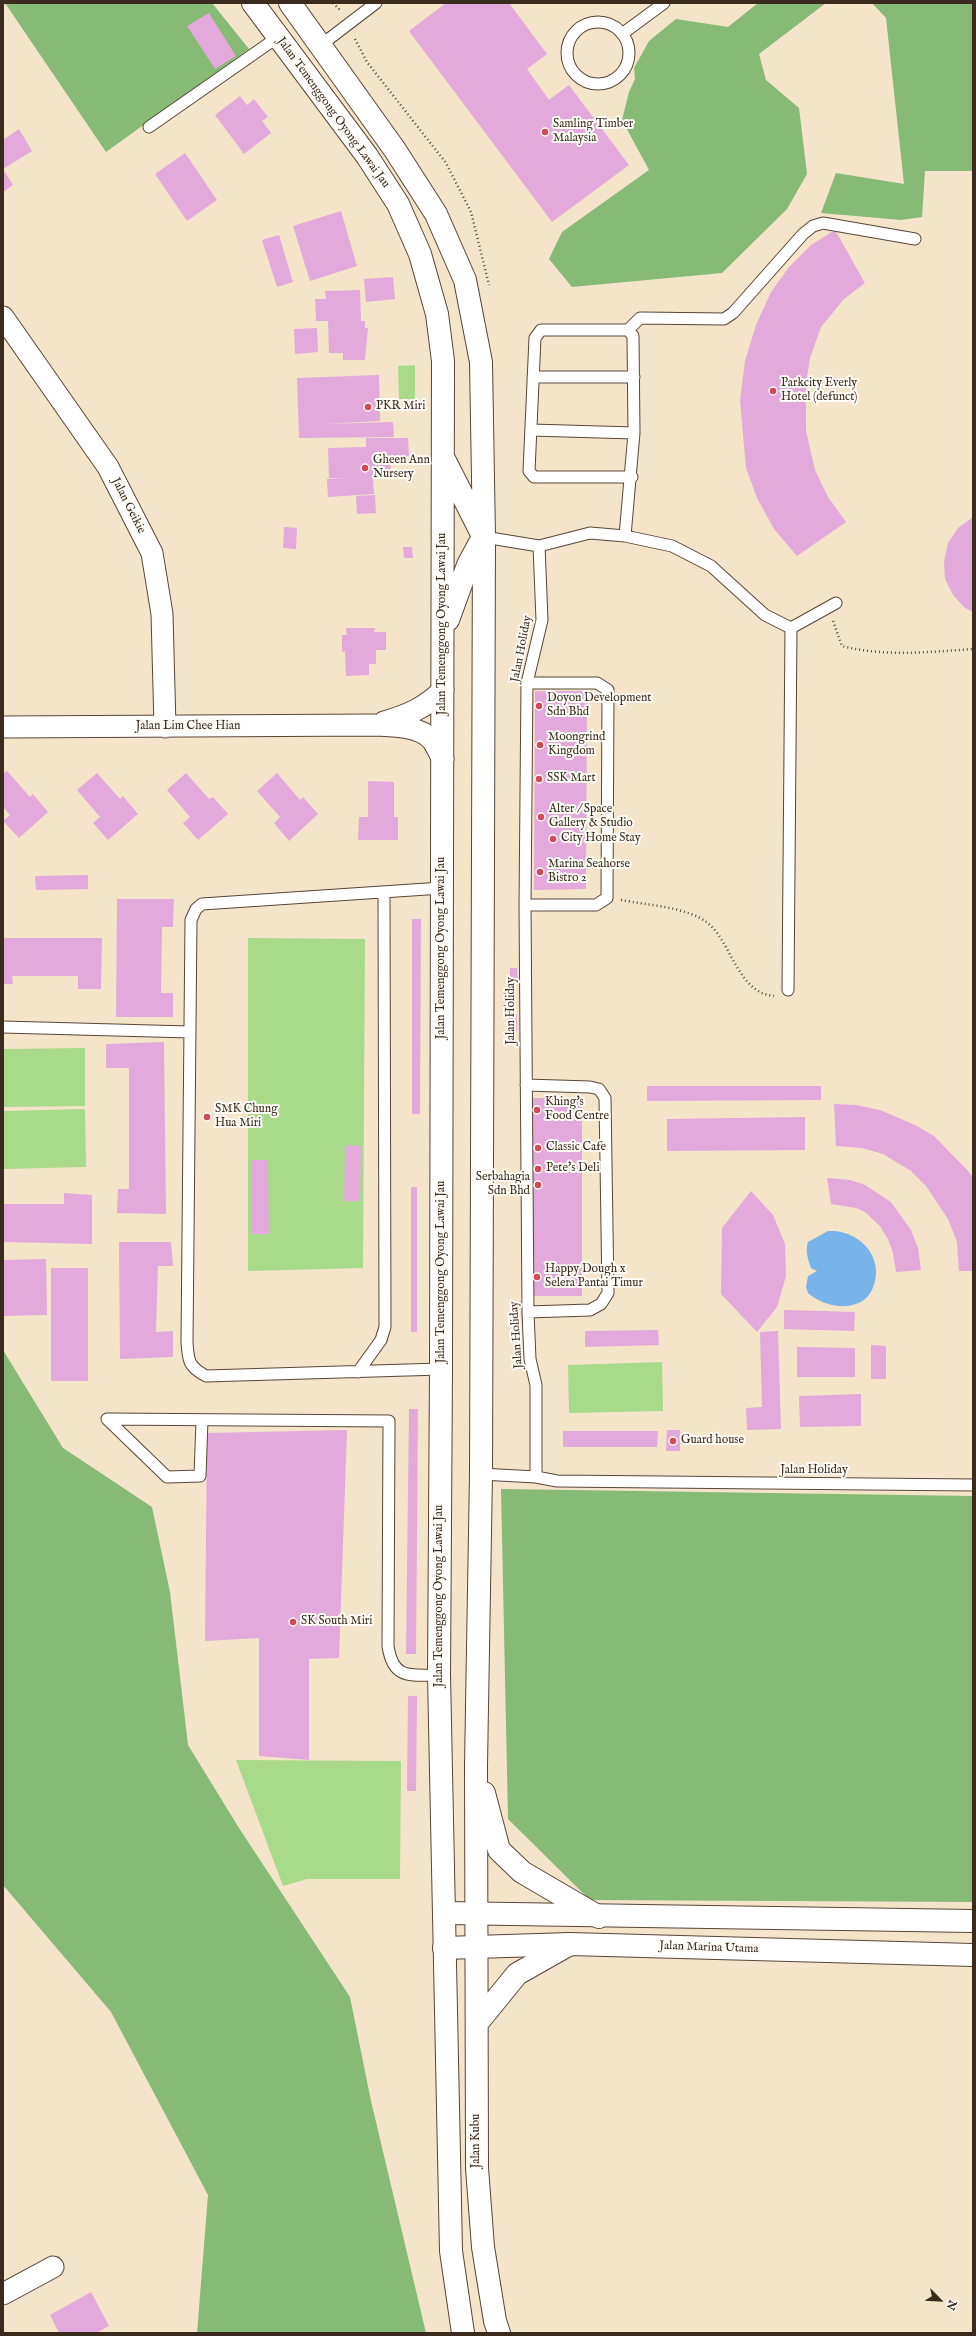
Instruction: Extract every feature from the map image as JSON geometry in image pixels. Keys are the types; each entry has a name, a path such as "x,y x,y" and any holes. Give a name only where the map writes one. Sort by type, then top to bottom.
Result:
{"main road":[{"name":"Jalan Temenggong Oyong Lawai Jau","path":"253,3 367,156 398,204 420,254 437,314 443,361 442,1370 439,1675 445,1913 444,1948"},
{"path":"290,3 395,150 436,214 465,280 481,362 484,537 480,1474 476,1765 477,1914"},
{"path":"444,460 484,537"},
{"path":"442,634 468,565 484,537"},
{"path":"476,1765 499,1850 522,1872 599,1917"},
{"path":"445,1913 599,1917 973,1921"},
{"name":"Jalan Kubu","path":"477,1914 477,2168 483,2247 495,2321 499,2333"},
{"path":"478,2022 517,1974 570,1944"},
{"name":"Jalan Marina Utama","path":"444,1948 570,1944 973,1955"},
{"path":"444,1948 451,2251 463,2333"}],"street":[{"name":"Jalan Geikie","path":"3,317 108,467 152,553 162,614 165,727"},
{"name":"Jalan Lim Chee Hian","path":"374,725 416,712 430,704 443,690"},
{"name":"Jalan Lim Chee Hian","path":"3,727 374,725 407,728 421,732 431,739 443,759"},
{"path":"3,2294 53,2267"}],"lane":[{"path":"321,46 376,3"},
{"path":"622,34 664,3"},
{"path":"602,22 612,25 622,34 629,48 625,69 618,77 609,83 598,85 588,83 578,78 571,70 567,60 566,49 569,40 583,26 602,22"},
{"path":"149,127 278,37"},
{"path":"632,477 534,477 529,471 535,338 541,330 628,330 640,318 724,319 733,313 803,234 813,226 823,223 915,239"},
{"path":"625,536 632,477 634,433 633,336 628,330"},
{"path":"533,377 634,377"},
{"path":"532,430 634,433"},
{"path":"484,537 538,546 590,533 625,536 672,546 712,566 766,615 791,628"},
{"name":"Jalan Holiday","path":"536,1477 536,1385 530,1359 528,1312 525,904 527,683 542,620 538,546"},
{"path":"791,628 832,605"},
{"path":"788,990 791,628"},
{"path":"525,904 596,905 607,898 608,690 597,683 527,683"},
{"path":"442,888 202,904 196,909 191,920 188,1358 194,1370 206,1376 442,1370"},
{"path":"358,1372 381,1340 386,1327 384,893"},
{"path":"3,1027 190,1032"},
{"path":"526,1086 590,1086 599,1090 606,1098 608,1277 608,1293 601,1304 590,1310 528,1312"},
{"path":"202,1420 200,1476 167,1477 107,1419 389,1421 389,1658 394,1668 404,1675 439,1675"},
{"name":"Jalan Holiday","path":"480,1474 536,1477 557,1481 684,1484 973,1485"}],"path":[{"path":"832,605 842,646 865,652 901,654 973,649"},
{"path":"607,898 687,912 708,923 721,936 738,970 755,989 773,996 788,990"}],"green space":[{"path":"5,3 212,3 249,49 106,152"},
{"path":"758,3 826,3 759,54 766,80 799,108 807,174 787,209 722,273 572,287 549,259 562,232 649,170 622,120 629,92 635,79 634,68 649,41 676,19 728,27"},
{"path":"872,3 973,3 973,171 925,171 922,217 901,220 821,213 836,173 904,184 886,18"},
{"path":"415,365 415,399 399,399 398,366"},
{"path":"248,938 365,939 363,1268 248,1271"},
{"path":"85,1048 85,1106 3,1107 3,1049"},
{"path":"85,1109 86,1167 3,1169 3,1111"},
{"path":"3,1350 63,1448 152,1507 170,1592 188,1745 239,1828 350,1997 371,2101 426,2333 197,2333 208,2195 111,2012 3,1885"},
{"path":"662,1362 663,1411 569,1413 568,1365"},
{"path":"501,1489 973,1496 973,1902 590,1900 508,1819"},
{"path":"236,1760 401,1761 400,1879 307,1879 283,1886"}],"water":[{"path":"828,1231 850,1235 860,1240 873,1257 876,1267 876,1278 872,1290 866,1298 859,1303 842,1306 832,1305 815,1298 808,1293 806,1287 808,1276 817,1271 811,1268 807,1245 808,1242"}],"building":[{"name":"Samling Timber Malaysia","path":"446,3 509,3 547,54 527,69 549,100 569,85 629,165 552,222 409,31"},
{"path":"209,13 236,56 215,69 187,26"},
{"path":"240,96 247,105 254,99 268,117 262,121 271,133 244,154 215,115"},
{"path":"19,129 32,151 3,169 3,140"},
{"path":"185,153 217,200 187,221 155,174"},
{"path":"3,169 13,185 3,192"},
{"path":"341,211 357,266 310,281 293,226"},
{"name":"Parkcity Everly Hotel (defunct)","path":"835,230 865,283 844,299 821,327 810,358 806,383 806,431 815,470 828,497 846,522 797,556 774,529 757,498 746,468 740,400 745,361 756,325 771,292 789,267 811,245"},
{"path":"279,235 293,282 277,287 262,240"},
{"path":"393,277 395,299 366,302 364,279"},
{"path":"360,290 361,321 365,321 365,328 368,328 365,360 343,360 343,353 329,353 328,321 316,321 315,299 326,299 325,291"},
{"path":"317,328 318,352 295,354 294,329"},
{"path":"379,375 380,421 323,424 393,422 394,437 299,438 297,378"},
{"path":"366,438 408,438 409,456 390,457 391,477 373,478 374,494 328,497 327,479 346,478 329,478 328,448 366,447"},
{"path":"375,495 376,513 357,514 356,496"},
{"path":"973,517 973,612 965,608 953,595 945,579 944,561 948,543 958,528"},
{"path":"284,527 297,528 296,549 283,548"},
{"path":"403,547 412,547 413,558 404,558"},
{"path":"346,628 375,628 374,632 386,632 386,650 376,650 376,664 369,664 369,675 346,676 345,651 342,652 342,635 347,635"},
{"path":"535,691 587,691 586,889 534,890"},
{"path":"7,771 30,797 33,794 48,812 19,838 3,821 10,815 3,807 3,774"},
{"path":"97,773 120,799 123,796 138,814 108,840 93,823 100,817 77,790"},
{"path":"186,773 209,799 213,797 228,814 198,840 183,823 190,817 167,790"},
{"path":"277,773 300,800 303,797 318,814 289,841 274,823 280,817 257,791"},
{"path":"368,781 394,782 394,817 398,817 398,840 358,840 359,817 368,817"},
{"path":"88,875 88,889 36,890 35,876"},
{"path":"117,899 174,899 173,927 162,927 161,993 173,993 173,1017 116,1017"},
{"path":"412,919 421,919 420,1114 412,1114"},
{"path":"3,938 102,938 101,989 78,989 78,976 12,976 13,984 3,984"},
{"path":"510,968 517,968 518,984 510,985"},
{"path":"509,1014 517,1014 517,1031 509,1031"},
{"path":"164,1042 166,1214 117,1213 118,1189 129,1189 129,1068 106,1068 106,1044"},
{"path":"647,1086 821,1086 821,1100 647,1101"},
{"path":"533,1098 582,1098 582,1296 533,1296"},
{"path":"834,1104 856,1105 880,1110 915,1125 934,1136 969,1172 973,1178 973,1271 959,1271 957,1242 948,1219 926,1186 911,1171 883,1154 862,1148 836,1146"},
{"path":"805,1117 805,1150 667,1151 667,1119"},
{"path":"345,1145 361,1146 360,1201 344,1201"},
{"path":"251,1160 268,1160 269,1234 252,1234"},
{"path":"827,1178 850,1180 865,1185 891,1202 911,1230 918,1248 921,1270 896,1272 893,1253 888,1239 880,1226 865,1212 856,1208 831,1204"},
{"path":"411,1187 417,1187 417,1332 411,1332"},
{"path":"751,1191 773,1215 785,1244 786,1276 777,1307 757,1332 721,1294 722,1228"},
{"path":"64,1193 92,1195 92,1244 3,1242 3,1204 64,1204"},
{"path":"119,1242 171,1242 173,1266 158,1266 156,1332 173,1331 173,1357 120,1359"},
{"path":"46,1259 47,1315 3,1316 3,1260"},
{"path":"51,1268 88,1268 88,1381 51,1381"},
{"path":"784,1310 855,1312 854,1331 784,1329"},
{"path":"658,1330 659,1345 585,1347 585,1331"},
{"path":"778,1331 781,1429 747,1430 746,1408 762,1407 760,1332"},
{"path":"871,1345 886,1346 886,1379 871,1379"},
{"path":"797,1347 855,1348 855,1377 797,1377"},
{"path":"861,1394 861,1426 800,1427 799,1396"},
{"path":"409,1409 418,1409 416,1654 406,1654"},
{"path":"347,1430 339,1658 309,1659 309,1760 259,1756 259,1638 205,1641 207,1433"},
{"name":"Guard house","path":"667,1430 680,1430 680,1451 666,1451"},
{"path":"563,1431 658,1431 657,1447 563,1447"},
{"path":"408,1696 417,1696 416,1791 407,1791"},
{"path":"91,2292 109,2326 96,2333 59,2333 50,2315"}],"place":[{"name":"Samling Timber Malaysia","path":"545,132"},
{"name":"Parkcity Everly Hotel (defunct)","path":"773,391"},
{"name":"PKR Miri","path":"368,407"},
{"name":"Gheen Ann Nursery","path":"365,468"},
{"name":"Doyon Development Sdn Bhd","path":"539,706"},
{"name":"Moongrind Kingdom","path":"540,745"},
{"name":"SSK Mart","path":"539,779"},
{"name":"Alter / Space Gallery & Studio","path":"541,817"},
{"name":"City Home Stay","path":"553,839"},
{"name":"Marina Seahorse Bistro 2","path":"540,872"},
{"name":"Khing's Food Centre","path":"537,1110"},
{"name":"SMK Chung Hua Miri","path":"207,1117"},
{"name":"Classic Cafe","path":"538,1148"},
{"name":"Pete's Deli","path":"538,1169"},
{"name":"Serbahagia Sdn Bhd","path":"538,1185"},
{"name":"Happy Dough x Selera Pantai Timur","path":"537,1277"},
{"name":"Guard house","path":"673,1441"},
{"name":"SK South Miri","path":"293,1622"}]}
